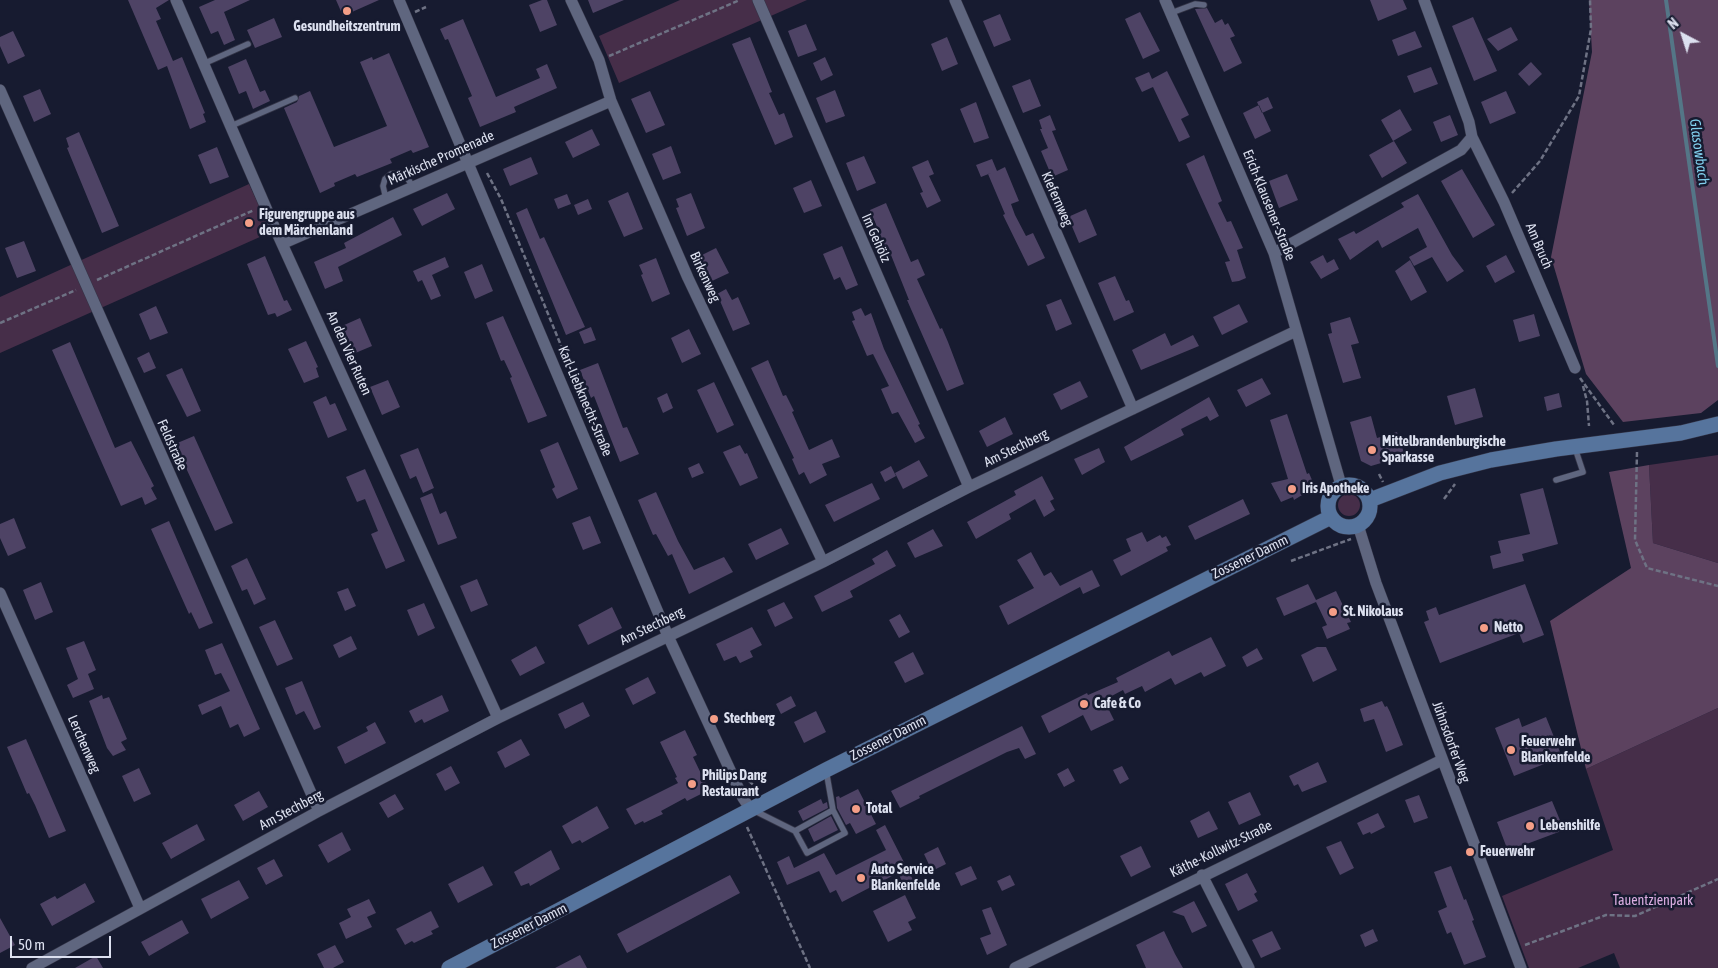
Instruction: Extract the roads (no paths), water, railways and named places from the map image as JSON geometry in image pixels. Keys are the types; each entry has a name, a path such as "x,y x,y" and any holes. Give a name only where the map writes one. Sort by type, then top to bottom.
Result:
{"main road":[{"path":"1370,500 1440,473 1517,455 1575,446 1636,443 1712,426"},
{"path":"1341,485 1355,485 1362,488 1370,500 1368,515 1358,525 1346,527 1335,522 1327,505 1331,493 1341,485"},
{"name":"Zossener Damm","path":"449,968 826,770 1331,517"}],"street":[{"name":"An den Vier Ruten","path":"176,0 265,205 498,718"},
{"name":"Karl-Liebknecht-Straße","path":"399,0 473,160 668,636 743,798 751,810"},
{"name":"Birkenweg","path":"571,0 599,60 611,101 688,278 823,562"},
{"name":"Im Gehölz","path":"758,0 970,487"},
{"name":"Kiefernweg","path":"954,0 1133,409"},
{"name":"Erich-Klausener-Straße","path":"1165,0 1274,253 1341,485"},
{"name":"Am Bruch","path":"1424,0 1469,122 1472,137 1504,202 1575,368"},
{"name":"Feldstraße","path":"0,90 85,286 319,811"},
{"name":"Märkische Promenade","path":"284,244 611,101"},
{"path":"1274,253 1461,150 1472,137"},
{"name":"Am Stechberg","path":"32,968 319,811 498,718 823,562 970,487 1296,331"},
{"name":"Jühnsdorfer Weg","path":"1358,525 1376,583 1521,968"},
{"name":"Lerchenweg","path":"0,593 140,908"},
{"name":"Käthe-Kollwitz-Straße","path":"1017,968 1202,875 1442,760"},
{"path":"1202,875 1249,968"}],"lane":[{"path":"1171,13 1189,3 1204,5"},
{"path":"203,64 248,44"},
{"path":"230,126 295,98"},
{"path":"386,199 382,186 385,179 391,174 399,173 406,176 412,187"},
{"path":"1556,480 1583,472 1575,446"},
{"path":"751,810 795,831 807,853 845,833 833,810 826,770"},
{"path":"795,831 833,810"}],"waterway":[{"name":"Glasowbach","path":"1666,0 1718,366"}],"place":[{"name":"Gesundheitszentrum","path":"347,11"},
{"name":"Figurengruppe aus dem Märchenland","path":"249,223"},
{"name":"Mittelbrandenburgische Sparkasse","path":"1372,450"},
{"name":"Iris Apotheke","path":"1292,489"},
{"name":"St. Nikolaus","path":"1333,612"},
{"name":"Netto","path":"1484,628"},
{"name":"Cafe & Co","path":"1084,704"},
{"name":"Stechberg","path":"714,719"},
{"name":"Feuerwehr Blankenfelde","path":"1511,750"},
{"name":"Philips Dang Restaurant","path":"692,784"},
{"name":"Total","path":"856,809"},
{"name":"Lebenshilfe","path":"1530,826"},
{"name":"Feuerwehr","path":"1470,852"},
{"name":"Auto Service Blankenfelde","path":"861,878"}],"park label":[{"name":"Tauentzienpark","path":"1653,901"}]}
